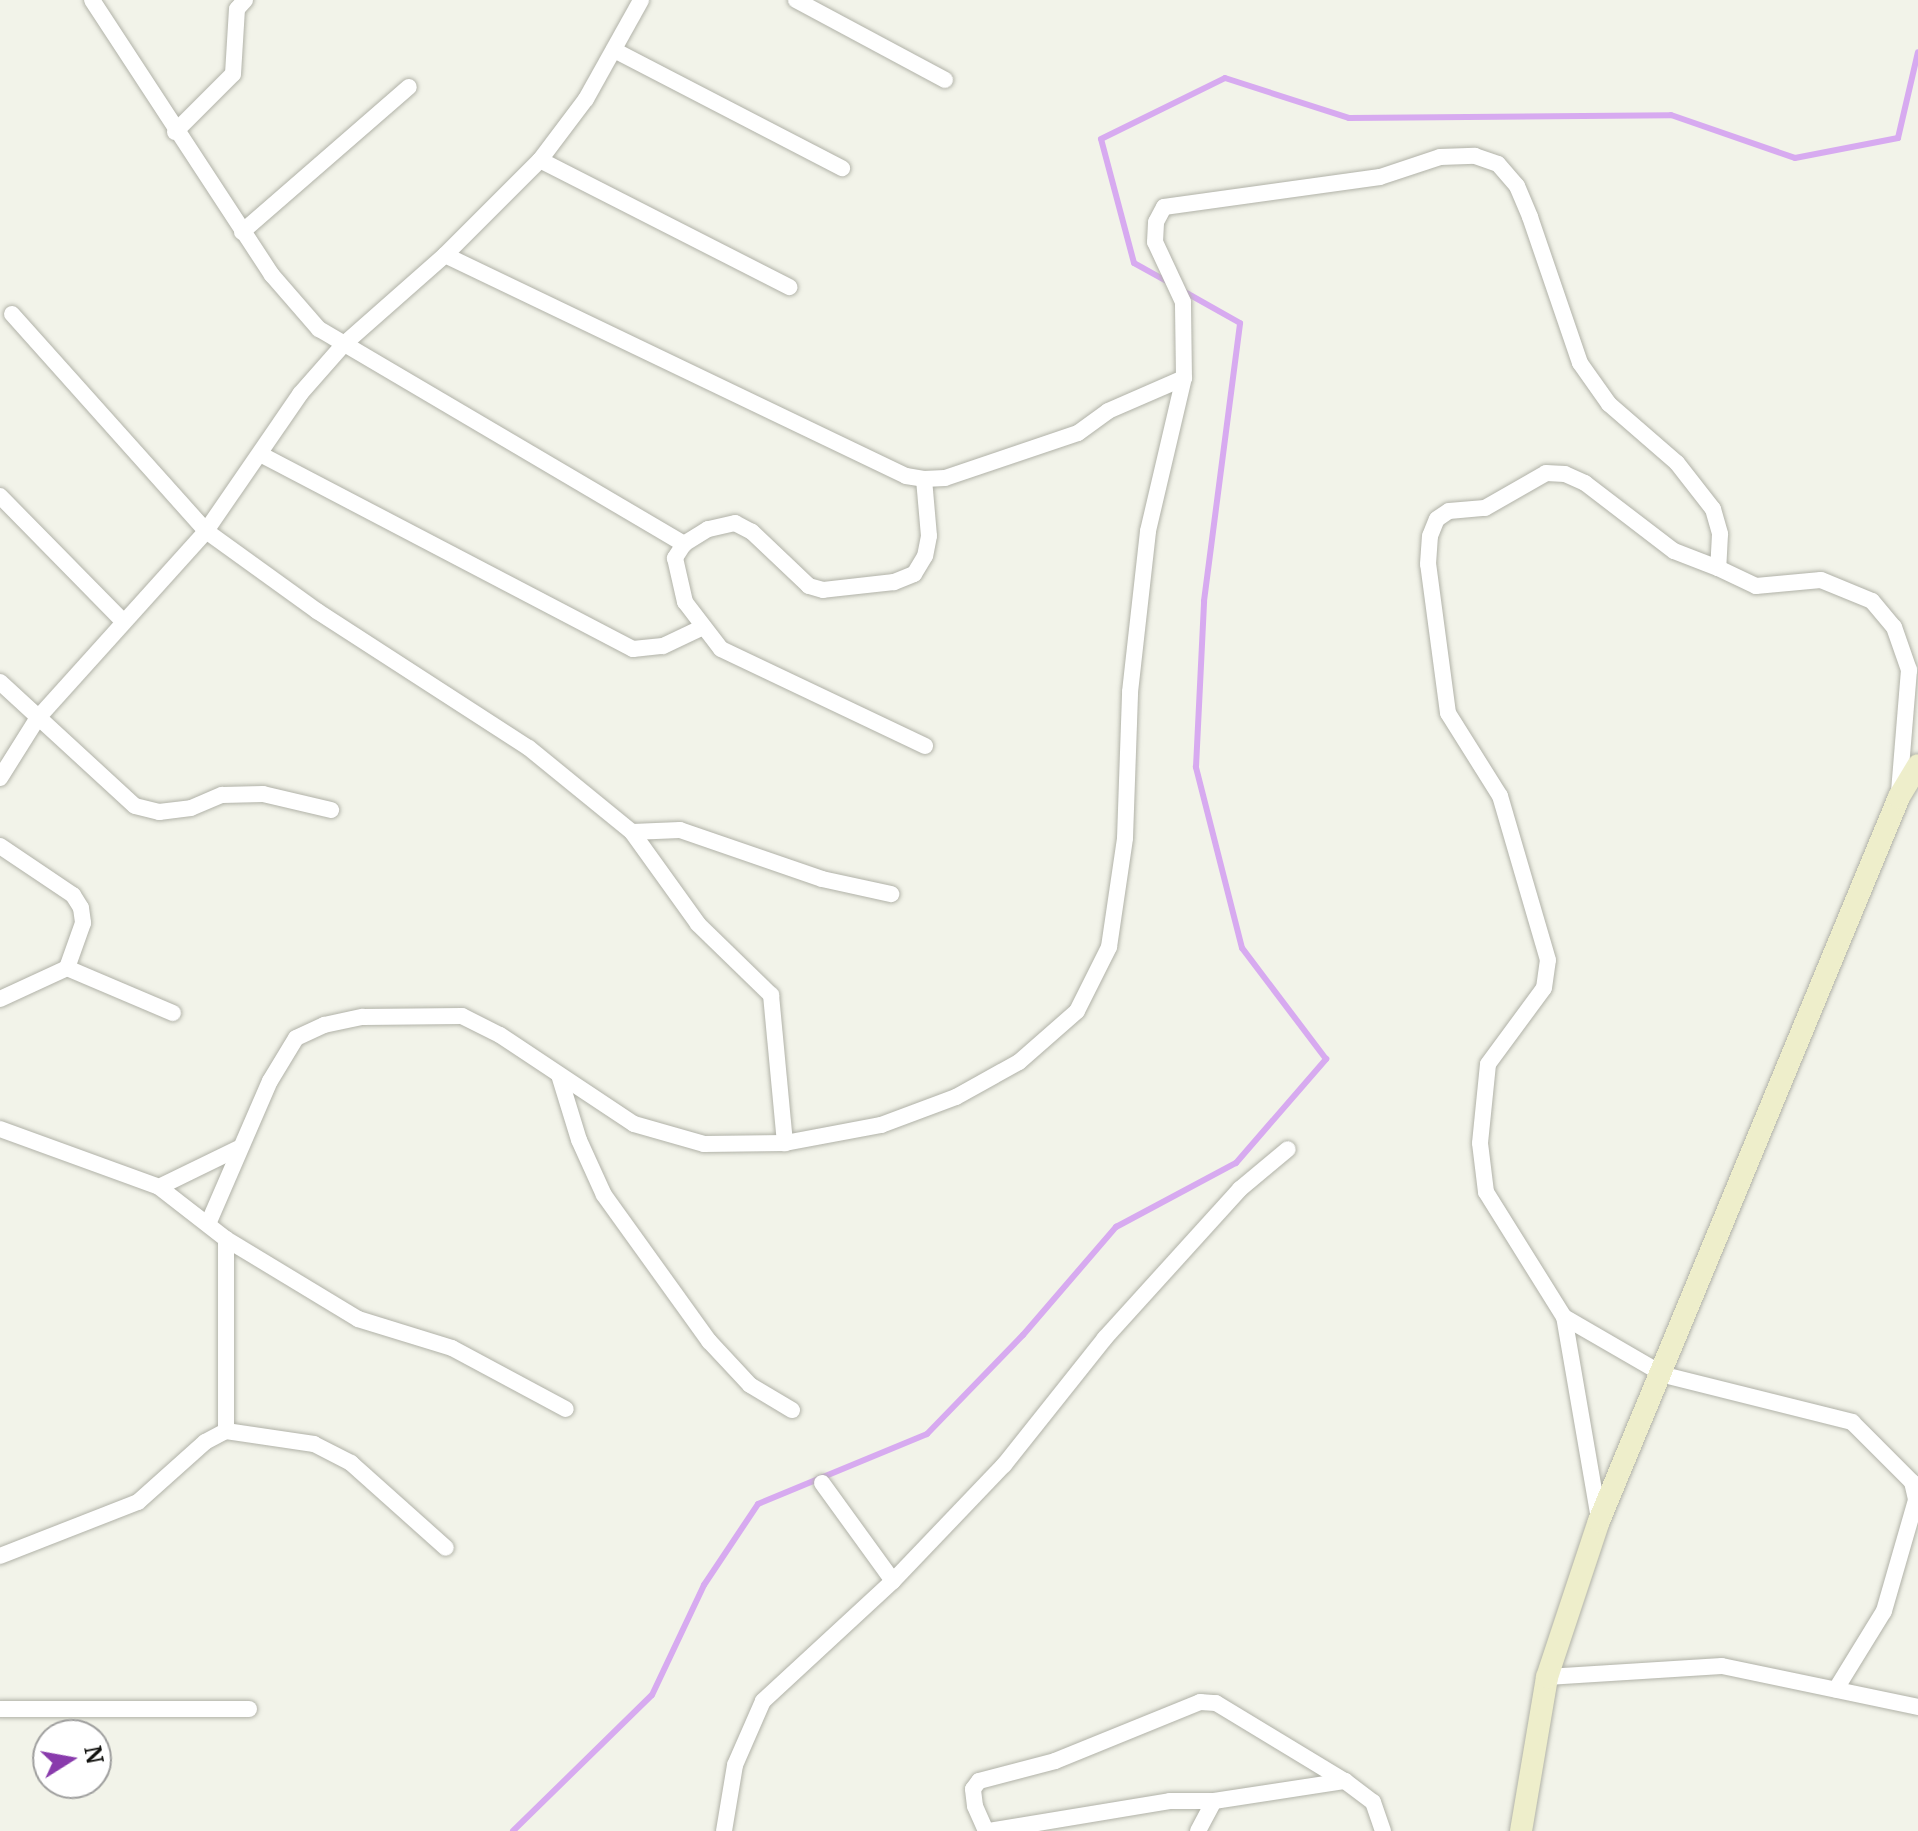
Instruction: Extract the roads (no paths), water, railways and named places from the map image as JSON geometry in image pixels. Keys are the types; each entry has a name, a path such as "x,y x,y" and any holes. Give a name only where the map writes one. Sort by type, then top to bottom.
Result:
{"street":[{"path":"92,0 242,232 300,307 343,345 684,544"},
{"path":"175,132 233,74 237,9 245,0"},
{"path":"0,778 37,719 206,531 300,394 343,345 445,255 540,160 586,99 641,0"},
{"path":"796,0 945,80"},
{"path":"614,50 842,168"},
{"path":"242,232 409,87"},
{"path":"208,1224 237,1149 296,1038 324,1025 363,1017 462,1016 634,1124 704,1144 785,1143 881,1125 956,1097 1019,1062 1077,1011 1109,947 1125,838 1130,692 1148,531 1184,378 1183,302 1155,242 1156,222 1164,207 1380,177 1440,157 1475,156 1498,164 1517,186 1530,217 1580,363 1609,404 1677,463 1713,509 1720,534 1718,568"},
{"path":"540,160 789,287"},
{"path":"445,255 906,476 924,479 945,478 1078,433 1108,411 1184,378"},
{"path":"12,314 206,531 317,611 529,748 632,832 698,924 771,995 785,1143"},
{"path":"260,454 633,649 663,646 703,627"},
{"path":"1599,1521 1564,1317 1486,1192 1480,1143 1488,1064 1544,988 1548,960 1500,796 1488,770 1448,713 1429,579 1430,536 1437,519 1449,511 1485,508 1546,473 1565,474 1585,483 1674,551 1756,586 1821,580 1872,601 1894,627 1909,670 1899,797"},
{"path":"924,479 929,536 925,556 914,574 894,582 823,590 809,586 752,532 735,523 708,529 684,544 675,558 677,579 685,602 703,627 735,659 925,746"},
{"path":"0,496 123,621"},
{"path":"0,682 135,806 159,812 191,808 222,795 263,794 331,810"},
{"path":"1521,1831 1547,1677 1599,1521 1664,1375 1899,797 1918,765"},
{"path":"632,832 680,830 822,879 891,894"},
{"path":"0,846 73,895 81,908 83,923 67,968 0,999"},
{"path":"67,968 173,1013"},
{"path":"559,1075 579,1140 604,1195 709,1341 750,1385 792,1410"},
{"path":"0,1129 159,1187 226,1239 358,1319 452,1348 566,1409"},
{"path":"159,1187 237,1149"},
{"path":"724,1831 735,1765 763,1701 893,1581 1004,1465 1105,1338 1240,1189 1288,1149"},
{"path":"226,1239 226,1431"},
{"path":"1564,1317 1664,1375 1852,1422 1912,1482 1916,1500 1884,1611 1836,1689"},
{"path":"0,1556 138,1502 205,1442 226,1431 314,1444 351,1463 446,1548"},
{"path":"822,1483 893,1581"},
{"path":"1547,1677 1722,1666 1918,1707"},
{"path":"1345,1781 1214,1801 1170,1801 987,1831 975,1806 973,1789 979,1781 1055,1761 1200,1702 1216,1703 1345,1781 1373,1802 1383,1831"},
{"path":"0,1709 249,1709"},
{"path":"1198,1831 1214,1801"}],"waterway":[{"path":"1170,283 1134,263 1101,139 1225,78 1349,118 1671,115 1795,158 1898,138 1918,52"},
{"path":"513,1831 652,1695 704,1585 758,1504 927,1434 1023,1335 1116,1227 1236,1163 1326,1059 1242,948 1196,767 1204,601 1240,323 1183,291"}]}
